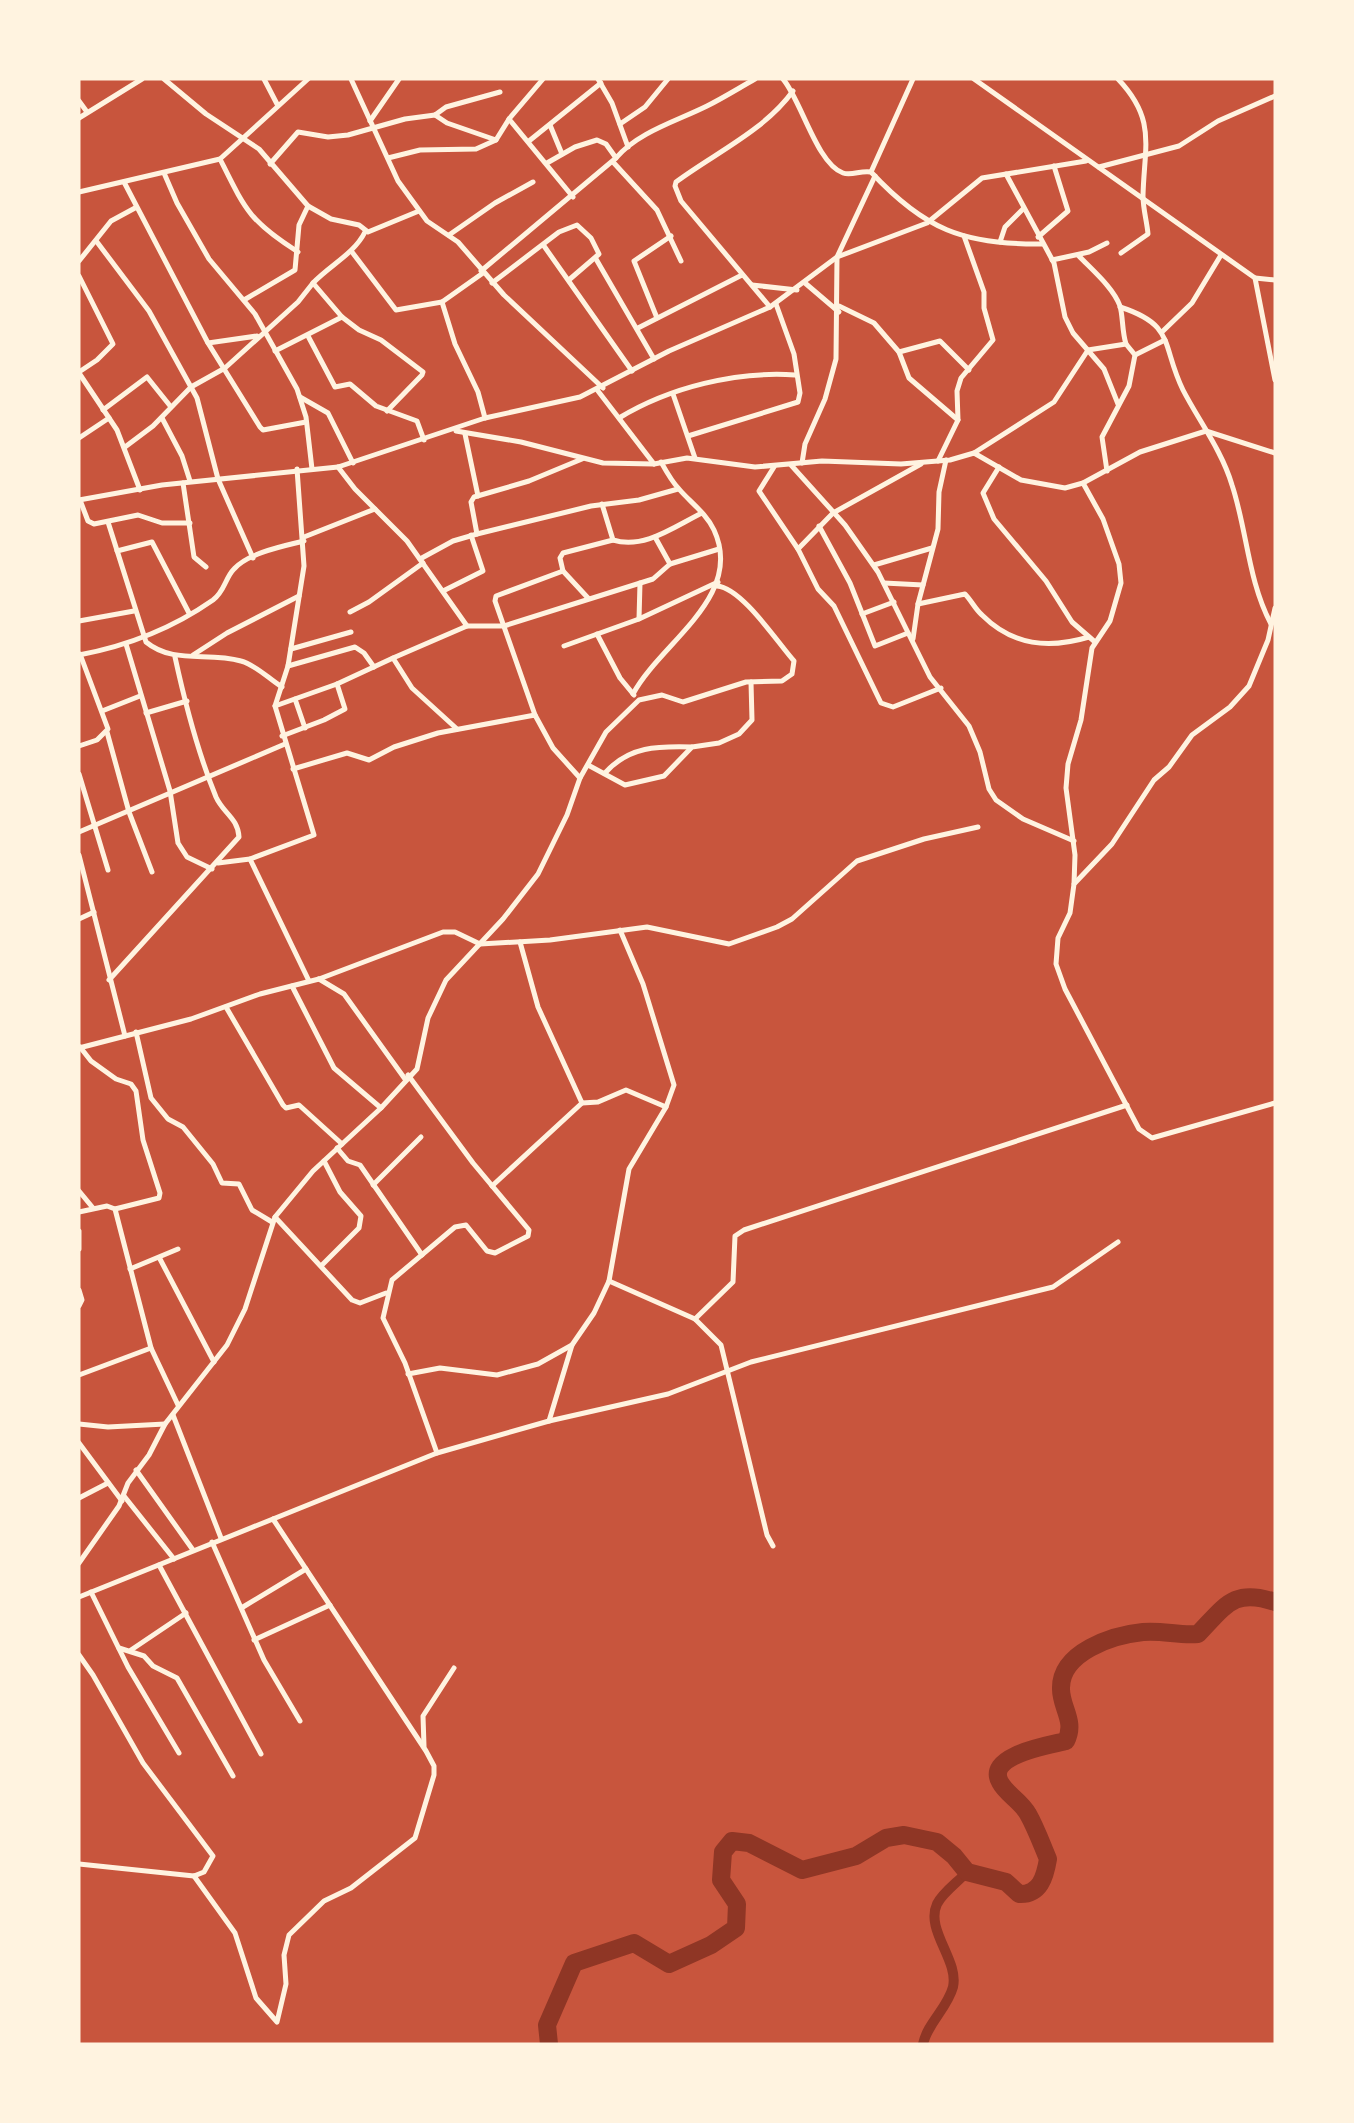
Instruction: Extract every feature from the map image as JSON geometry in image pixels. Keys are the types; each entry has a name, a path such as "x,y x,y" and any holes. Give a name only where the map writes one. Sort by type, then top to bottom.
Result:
{"street":[{"path":"79,118 142,79"},
{"path":"164,79 206,114 259,149 308,206 338,222 359,225 365,232"},
{"path":"264,79 277,104"},
{"path":"79,192 220,159 277,104 308,79"},
{"path":"351,79 398,181 419,211 432,226 449,235 492,283 600,389 619,418 714,530 719,549 717,584 708,603 681,631 633,694"},
{"path":"370,121 399,79"},
{"path":"388,158 420,150 471,150 496,140 509,119 543,79"},
{"path":"620,124 645,107 668,79"},
{"path":"352,252 395,309 442,302 573,197 628,147 755,79"},
{"path":"785,79 813,135 833,166 846,174 873,174 896,200 927,223 964,236 1000,242 1042,244"},
{"path":"802,463 805,444 831,380 839,309 835,276 837,257 913,79"},
{"path":"974,79 1086,161 1099,167 1255,278 1275,280"},
{"path":"1118,79 1141,107 1145,120 1147,156 1143,199 1148,234 1121,253"},
{"path":"529,141 600,81 628,147"},
{"path":"271,164 298,132 340,136 405,119 435,115 446,107 500,92"},
{"path":"688,436 796,404 800,394 792,347 773,306 742,275 716,239 681,201 675,184 777,112 793,92"},
{"path":"1099,167 1179,146 1219,121 1275,96"},
{"path":"79,101 87,112"},
{"path":"435,115 447,123 496,140"},
{"path":"509,119 573,197"},
{"path":"550,125 562,154"},
{"path":"547,163 562,154 600,140 657,210 681,261"},
{"path":"220,159 242,203 258,224 298,252"},
{"path":"190,523 162,523 138,515 89,523 79,500 187,482 338,467 454,431 485,418 558,404 600,389 654,359 773,306 837,257 927,223 977,181 1086,161"},
{"path":"1038,237 1068,211 1054,166"},
{"path":"164,173 177,203 209,259 244,300 300,397 312,469"},
{"path":"1006,174 1052,260 1065,317 1104,369 1118,404"},
{"path":"124,181 135,208 208,343 263,430 306,422"},
{"path":"449,235 495,203 533,182"},
{"path":"244,300 293,272 298,252 300,222 308,206"},
{"path":"79,261 97,243 111,221 135,208"},
{"path":"1000,242 1005,228 1023,209"},
{"path":"125,447 162,418 191,387 225,368 298,302 335,261 352,252 365,232 419,211"},
{"path":"492,283 567,227 579,226 598,250 596,260 570,279"},
{"path":"657,318 634,261 671,236"},
{"path":"937,461 958,420 957,391 969,370 993,340 984,310 985,292 969,257 964,236"},
{"path":"97,243 149,311 200,405 218,479 253,558"},
{"path":"1052,260 1078,255 1107,243"},
{"path":"544,246 570,279 632,371"},
{"path":"1078,255 1108,287 1120,307 1120,324 1126,344 1135,355"},
{"path":"1163,331 1192,303 1221,255"},
{"path":"596,260 654,359"},
{"path":"638,328 742,275"},
{"path":"79,276 113,344 79,373 125,447 139,490"},
{"path":"1255,278 1275,380"},
{"path":"805,282 839,309 867,318 899,352 909,378 958,420"},
{"path":"313,283 342,317 359,330 381,340 423,372 387,411"},
{"path":"752,285 797,290"},
{"path":"442,302 455,344 478,392 485,418"},
{"path":"1120,307 1148,317 1163,331 1172,368 1233,485 1248,560 1272,624"},
{"path":"275,351 342,317"},
{"path":"308,336 335,387 350,384 370,402 419,422 424,440"},
{"path":"208,343 257,337"},
{"path":"1135,355 1165,340"},
{"path":"899,352 940,341 969,370"},
{"path":"1268,343 1275,341"},
{"path":"454,431 522,442 603,463 658,463 695,458 741,467 774,467 822,461 946,460 974,453 1054,402 1088,350 1126,344"},
{"path":"1107,471 1102,437 1129,386 1135,355"},
{"path":"619,418 636,408 673,394 751,374 795,375"},
{"path":"103,410 147,377 171,407"},
{"path":"673,394 695,458"},
{"path":"300,397 328,413 353,463"},
{"path":"79,438 109,418"},
{"path":"162,418 182,456 194,557 206,567"},
{"path":"974,453 1034,484 1065,488 1083,483 1160,443 1206,431 1275,453"},
{"path":"465,433 478,496"},
{"path":"443,592 483,571 474,535 471,502 478,496 528,481 584,458"},
{"path":"912,642 918,604 940,521 939,492 946,460"},
{"path":"798,549 833,513 925,462"},
{"path":"791,465 874,565 930,677 969,726 980,752 989,789 999,804 1023,819 1074,841"},
{"path":"338,467 407,541 467,626"},
{"path":"774,467 759,491 798,549 818,589 834,606 881,703 894,707 940,688"},
{"path":"999,467 983,493 989,511 1046,581 1072,622 1095,642"},
{"path":"218,863 250,859 314,836 275,706 288,666 304,566 297,469"},
{"path":"1083,483 1099,510 1121,572 1113,613 1095,642 1081,720 1067,771 1074,841 1074,884 1066,925 1058,938 1056,964 1065,989 1139,1129 1152,1138 1275,1103"},
{"path":"350,612 369,602 453,541 602,504 639,500 678,489"},
{"path":"602,504 613,540"},
{"path":"152,872 129,812 102,711 81,664 80,654 144,638 219,595 235,568 270,550 304,539 375,509"},
{"path":"588,598 563,571 559,558 563,554 613,540 623,542 655,537 702,513"},
{"path":"108,522 134,611 144,638 155,649 175,657 192,655 242,661 282,687"},
{"path":"819,526 837,556 876,646 908,633"},
{"path":"655,537 670,564"},
{"path":"117,551 152,542 189,613"},
{"path":"874,565 932,548"},
{"path":"275,706 337,684 467,626 504,625 655,578 670,564 719,549"},
{"path":"563,571 496,596 535,715 553,748 580,778"},
{"path":"639,620 640,583"},
{"path":"884,583 923,585"},
{"path":"564,646 639,620 717,584"},
{"path":"79,1563 123,1499 136,1470 149,1455 165,1424 227,1345 245,1309 273,1219 324,1161 381,1108 417,1069 428,1018 446,980 538,874 567,815 580,778 606,732 639,700 662,695 683,702 751,682 785,680 792,674 794,661 734,594 717,584"},
{"path":"918,604 965,594 991,624 1032,644 1057,644 1089,637"},
{"path":"192,655 299,596"},
{"path":"862,614 894,602"},
{"path":"1074,884 1112,844 1154,780 1170,767 1192,735 1244,693 1264,653 1275,608"},
{"path":"79,621 134,611"},
{"path":"291,649 351,632"},
{"path":"597,634 620,678 639,700"},
{"path":"126,644 170,791 181,850 212,869"},
{"path":"288,666 355,647 364,653 374,667"},
{"path":"109,980 145,937 237,843 239,833 235,821 220,805 208,776 175,657"},
{"path":"393,657 411,688 457,729"},
{"path":"605,774 622,759 643,748 692,747 731,739 750,723 753,709 751,682"},
{"path":"282,736 345,709 337,684"},
{"path":"102,711 140,696"},
{"path":"295,699 305,728"},
{"path":"146,713 187,701"},
{"path":"293,769 346,753 369,760 405,743 457,729 535,715"},
{"path":"79,746 97,740 107,732"},
{"path":"79,832 285,744"},
{"path":"588,765 625,785 664,776 692,747"},
{"path":"79,774 92,825 108,870"},
{"path":"79,1212 107,1206 115,1209 159,1198 160,1193 143,1140 136,1091 131,1084 116,1079 91,1061 79,1048 309,981 443,932 455,932 480,944 647,927 672,929 707,941 729,944 792,919 857,862 915,842 978,827"},
{"path":"79,855 125,1036"},
{"path":"250,859 309,981"},
{"path":"79,919 93,912"},
{"path":"549,1421 572,1345 594,1312 609,1281 629,1169 666,1107 674,1085 643,984 620,930"},
{"path":"520,942 538,1007 582,1103"},
{"path":"318,978 344,994 529,1230 528,1236 495,1253 487,1251 466,1225 461,1226 392,1280 386,1293 383,1318 408,1374 437,1453"},
{"path":"292,986 334,1068 381,1108"},
{"path":"226,1007 286,1108 299,1105 339,1146 348,1161 360,1165 422,1255"},
{"path":"136,1032 151,1098 158,1108 183,1128 214,1164 222,1183 239,1184 252,1210 273,1219 322,1265 356,1302 386,1293"},
{"path":"492,1186 582,1103 598,1102 626,1090 666,1107"},
{"path":"695,1319 733,1282 733,1243 735,1236 744,1230 1127,1105"},
{"path":"373,1185 421,1136"},
{"path":"322,1265 359,1228 362,1216 340,1192 324,1161"},
{"path":"79,1191 93,1208"},
{"path":"115,1209 151,1348 178,1405"},
{"path":"79,1231 79,1249"},
{"path":"79,1597 437,1453 549,1421 668,1394 729,1369 1054,1287 1118,1242"},
{"path":"130,1269 160,1259 178,1249"},
{"path":"160,1259 214,1362"},
{"path":"609,1281 695,1319 721,1345 729,1369 755,1489 773,1546"},
{"path":"79,1290 82,1300 79,1306"},
{"path":"408,1374 440,1367 496,1375 511,1373 538,1364 572,1345"},
{"path":"79,1375 151,1348"},
{"path":"173,1415 222,1538"},
{"path":"79,1424 108,1427 165,1424"},
{"path":"79,1443 108,1483 174,1559"},
{"path":"136,1470 193,1550"},
{"path":"79,1498 108,1483"},
{"path":"194,1876 235,1933 256,1998 277,2022 286,1983 284,1955 289,1934 324,1901 351,1888 415,1838 433,1774 434,1766 424,1747 273,1519"},
{"path":"212,1542 243,1607 254,1640 300,1721"},
{"path":"159,1565 261,1754"},
{"path":"243,1607 306,1569"},
{"path":"91,1592 119,1648 179,1753"},
{"path":"254,1640 330,1605"},
{"path":"131,1650 186,1613"},
{"path":"119,1648 131,1650 177,1678 233,1776"},
{"path":"79,1656 93,1675 143,1763 213,1856 204,1872 194,1876 79,1864"},
{"path":"424,1747 423,1716 454,1668"}],"waterway":[{"path":"549,2044 547,2025 574,1963 634,1943 669,1964 711,1945 736,1928 737,1904 721,1880 723,1852 732,1841 749,1843 802,1870 856,1856 886,1838 904,1835 937,1842 954,1856 967,1872 1006,1882 1019,1894 1026,1894 1037,1888 1048,1859 1028,1814 1000,1782 998,1773 1010,1758 1066,1741 1069,1721 1061,1689 1063,1676 1069,1665 1090,1648 1117,1637 1150,1632 1198,1634 1224,1607 1240,1598 1261,1598 1275,1602"},
{"path":"923,2044 925,2036 950,1995 954,1977 938,1935 934,1914 937,1904 947,1891 967,1872"}]}
